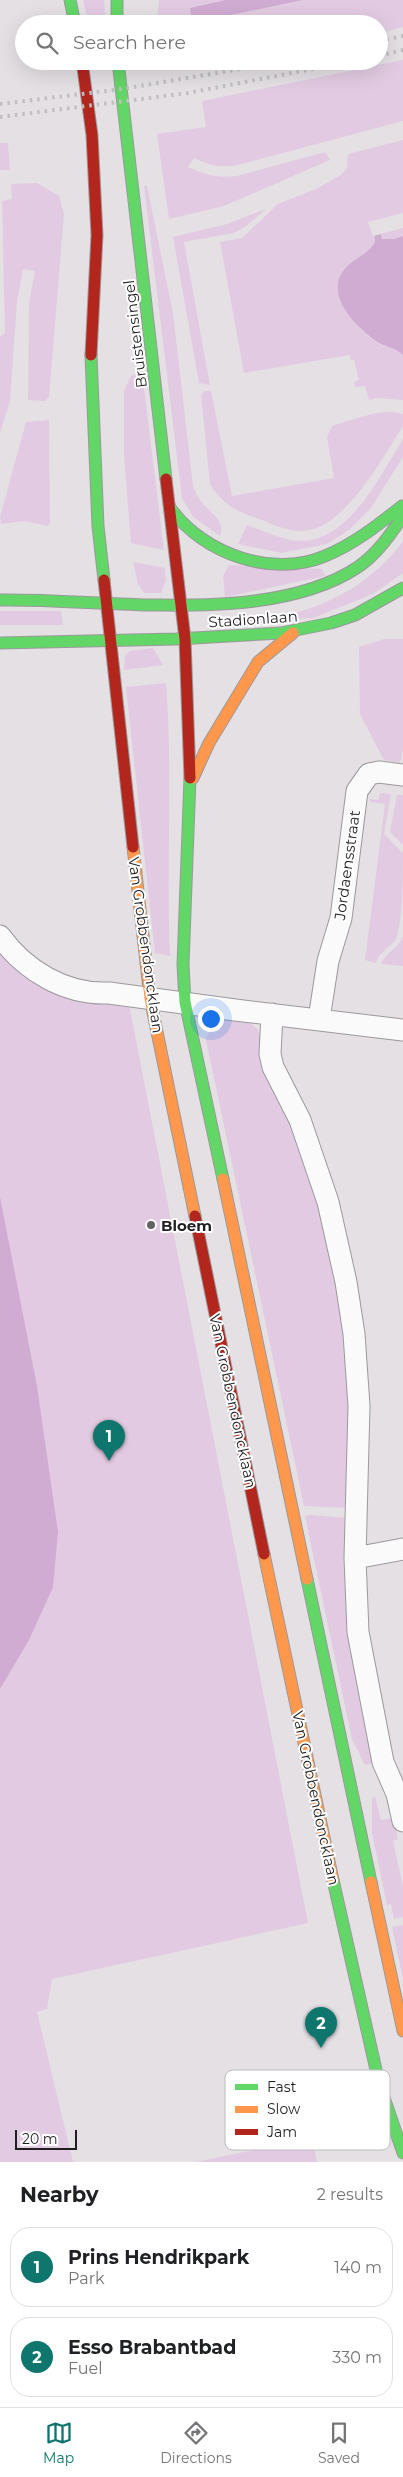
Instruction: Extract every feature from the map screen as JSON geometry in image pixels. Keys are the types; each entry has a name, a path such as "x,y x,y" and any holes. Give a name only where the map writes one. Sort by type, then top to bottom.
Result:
{"main road":[{"path":"70,0 73,15"},
{"path":"117,0 117,15"},
{"path":"83,70 92,135 96,226 90,366 97,517 110,641"},
{"name":"Bruistensingel","path":"119,70 185,639"},
{"path":"171,509 192,533 221,550 257,562 284,565 321,559 350,544 403,505"},
{"name":"Stadionlaan","path":"182,604 274,601 307,592 344,575 371,558 385,544 403,516"},
{"name":"Stadionlaan","path":"185,639 292,633 351,618 386,600 403,588"},
{"path":"0,600 182,604"},
{"path":"190,784 210,743 258,662 292,633"},
{"path":"0,643 185,639"},
{"name":"Van Grobbendoncklaan","path":"185,639 190,784 183,965 185,1002 403,2031"},
{"name":"Van Grobbendoncklaan","path":"110,641 150,998 257,1518 359,2002 376,2070"},
{"name":"Van Grobbendoncklaan","path":"390,2115 403,2153"}],"street":[{"name":"Jordaensstraat","path":"319,1019 328,961 341,918 357,791 369,774 379,772 403,775"},
{"path":"0,936 24,964 48,979 73,988 97,993 109,992 403,1030"},
{"path":"272,1014 270,1054 273,1067 300,1120 328,1202 341,1255 354,1334 359,1449 355,1558 358,1632 383,1762 400,1793 403,1821"},
{"path":"355,1558 403,1549"}],"shaded area":[{"path":"83,0 104,0 105,15 87,15"},
{"path":"159,0 225,0 190,8 191,15 158,15"},
{"path":"225,0 303,0 231,15 191,15 190,8"},
{"path":"303,0 403,0 403,27 388,31 388,15 231,15"},
{"path":"403,60 403,121 238,165 216,166 194,158 188,167 206,174 224,177 237,176 325,152 330,160 224,206 169,219 157,134 206,127 202,101 354,70 388,70 388,63"},
{"path":"403,140 403,213 368,222 375,242 364,256 357,259 340,299 352,319 369,337 403,355 403,400 377,398 369,400 365,386 355,387 354,382 359,380 354,360 351,360 350,355 244,373 220,242 242,238 278,204 316,189 341,175 347,168 348,154"},
{"path":"0,143 8,143 10,170 0,170"},
{"path":"37,183 59,196 64,214 49,397 45,401 28,400 29,303 35,271 23,269 17,302 10,401 0,433 0,337 5,333 2,201 12,199 11,184"},
{"path":"144,186 147,186 173,313 193,486 200,500 219,521 221,525 220,536 193,517 182,498"},
{"path":"266,209 245,227 234,233 184,242 210,385 199,383 173,237 227,224"},
{"path":"403,228 403,236 394,239 382,239 381,234"},
{"path":"381,234 382,239 394,239 403,236 403,355 379,343 362,330 346,311 338,291 339,280 344,270 371,247 375,242 374,236"},
{"path":"142,372 164,550 131,543 124,456 124,391 131,376"},
{"path":"205,391 211,391 232,496 334,478 327,437 332,426 377,413 395,412 403,414 403,426 363,487 338,515 324,525 310,530 291,530 279,527 232,507 220,498 210,484 201,395"},
{"path":"49,420 50,523 47,526 25,521 1,524 0,517 26,422"},
{"path":"403,439 403,457 371,508 349,530 327,544 281,553 238,544 247,525 290,540 310,540 328,534 358,508"},
{"path":"403,541 403,573 373,594 313,618 229,624 229,620 290,614 323,604 353,588 381,567"},
{"path":"133,562 165,568 166,580 161,593 144,593 138,584"},
{"path":"229,565 322,569 326,576 225,597 223,576"},
{"path":"0,611 61,611 63,625 0,625"},
{"path":"384,639 403,639 403,748 400,763 384,760 360,714 359,647"},
{"path":"153,648 163,665 124,670 125,656 130,651"},
{"path":"166,683 169,751 170,956 155,953 126,687"},
{"path":"380,793 391,794 384,834 403,853 403,884 397,936 393,943 380,955 376,963 365,960 385,804 370,802 370,799 379,800"},
{"path":"397,795 403,795 403,845 390,832"},
{"path":"403,936 403,966 381,964 386,956 399,944"},
{"path":"0,945 14,962 128,999 308,1923 52,1979 47,2009 37,2012 73,2162 0,2162"},
{"path":"230,1019 251,1024 260,1034 318,1204 336,1284 349,1371 349,1508 304,1506 206,1040 215,1026"},
{"path":"0,1197 37,1386 58,1532 53,1587 29,1640 0,1689"},
{"path":"305,1516 348,1518 375,1763 365,1765 352,1739"},
{"path":"375,1797 381,1820 393,1818 398,1839 393,1841 403,1886 403,1917 394,1919 391,1904 387,1905 372,1833 372,1798"},
{"path":"403,1925 403,1979 392,1927"},
{"path":"254,2150 314,2150 317,2162 196,2162"}],"railway":[{"path":"388,39 403,36"},
{"path":"388,54 403,50"},
{"path":"0,104 122,89 234,70"},
{"path":"0,117 188,93 307,70"}],"traffic: fast":[{"path":"70,0 73,15"},
{"path":"117,0 117,15"},
{"path":"119,70 166,479"},
{"path":"91,355 98,526 104,580"},
{"path":"171,509 185,525 220,549 240,558 262,563 283,564 305,562 336,551 365,534 402,506"},
{"path":"0,600 185,605 233,603 279,597 321,586 358,567 377,550 403,516"},
{"path":"0,643 176,639 281,633 331,623 355,615 403,588"},
{"path":"190,778 183,965 185,1002 223,1179"},
{"path":"307,1579 371,1882"},
{"path":"333,1880 376,2070"},
{"path":"390,2115 403,2153"}],"traffic: slow":[{"path":"193,778 209,743 258,662 293,633"},
{"path":"133,847 150,998 195,1216"},
{"path":"223,1179 307,1579"},
{"path":"264,1554 333,1880"},
{"path":"371,1882 403,2031"}],"traffic: jam":[{"path":"83,70 92,135 97,235 91,355"},
{"path":"166,479 185,639 190,778"},
{"path":"104,580 133,847"},
{"path":"195,1216 264,1554"}],"place":[{"name":"Bloem","path":"151,1225"},
{"name":"Prins Hendrikpark","path":"109,1461"},
{"name":"Esso Brabantbad","path":"321,2048"}]}
